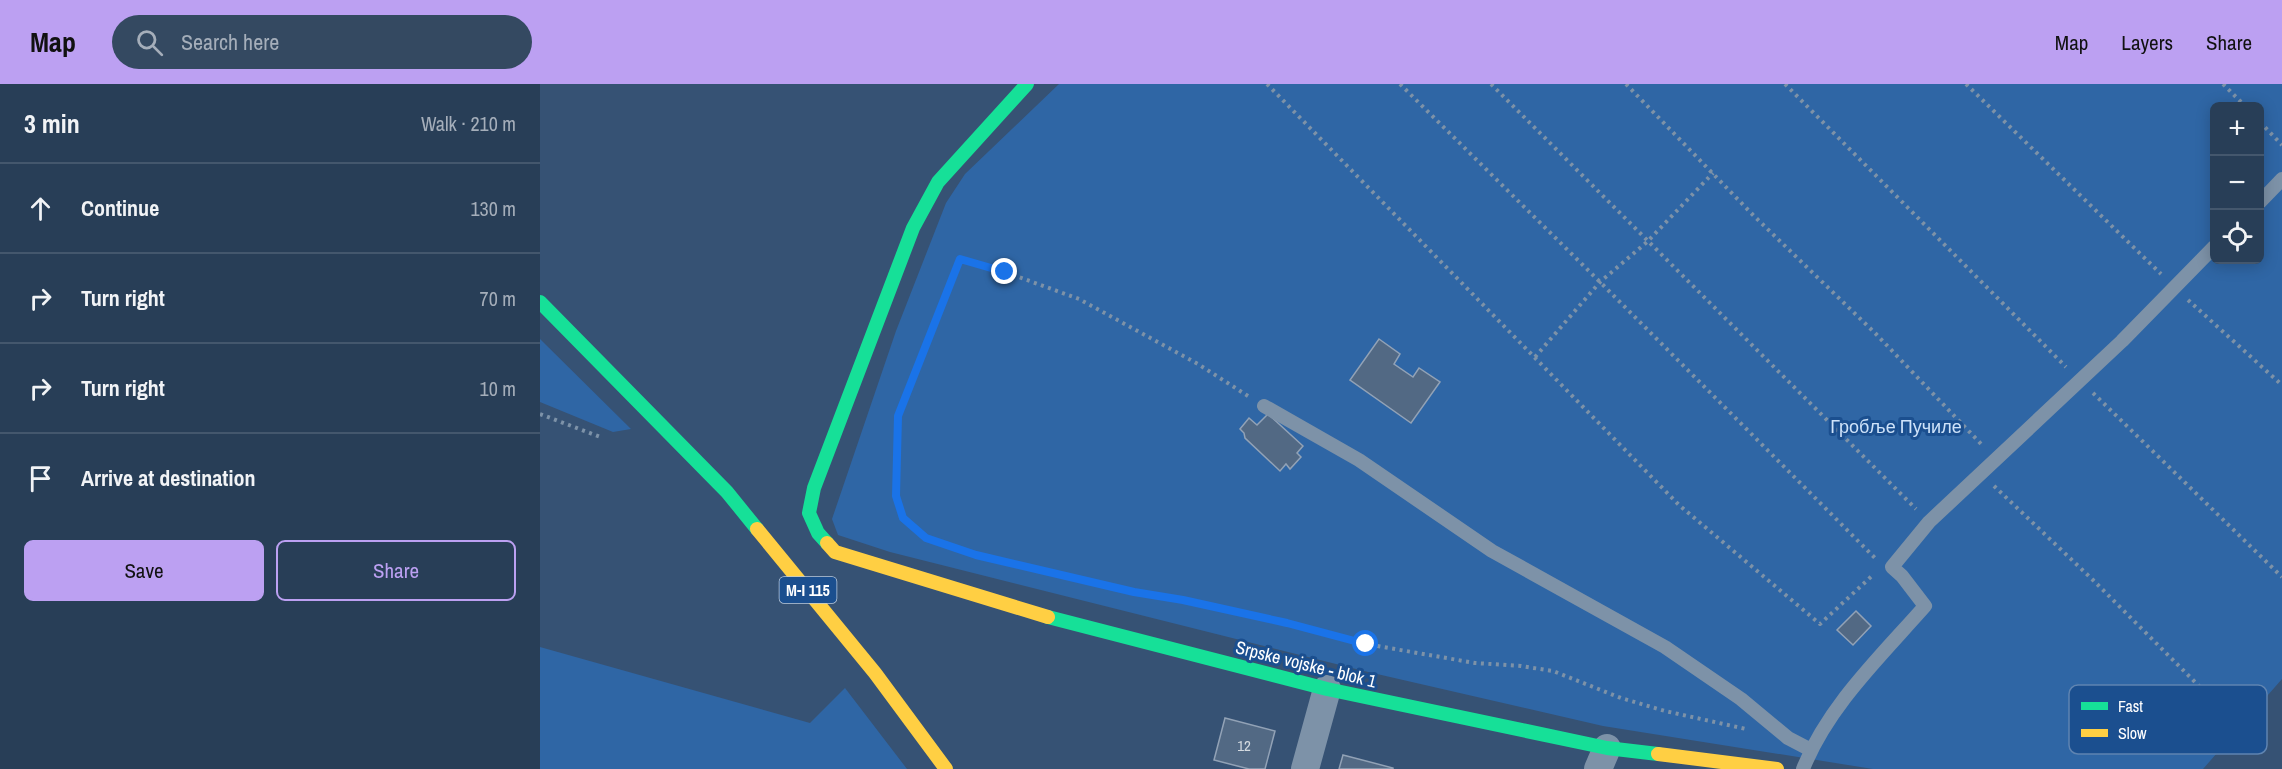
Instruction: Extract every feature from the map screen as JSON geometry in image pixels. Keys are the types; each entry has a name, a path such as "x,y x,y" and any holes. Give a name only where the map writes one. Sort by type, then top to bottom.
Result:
{"street":[{"name":"Srpske vojske - blok 1","path":"1028,84 1008,103 938,182 913,228 814,488 809,513 818,533 836,552 1031,613 1602,758 1777,769"},
{"name":"M-I 115","path":"540,302 726,492 875,673 946,769"},
{"path":"1305,769 1328,689"}],"lane":[{"path":"2264,197 2282,179"},
{"path":"1803,769 1811,750 1840,703 1925,606 1902,576 1892,567 1929,522 2080,381 2210,251"},
{"path":"1264,406 1359,460 1492,551 1665,646 1734,693 1788,738 1811,750"}],"path":[{"path":"1267,84 1679,505 1821,624 1877,571"},
{"path":"1400,84 1879,562"},
{"path":"1491,84 1929,522"},
{"path":"1626,84 1753,215 1876,334 1996,460"},
{"path":"1785,84 2080,381 2282,576"},
{"path":"1966,84 2175,287 2282,385"},
{"path":"2223,84 2241,102"},
{"path":"2264,127 2282,145"},
{"path":"1535,357 1600,282 1647,242 1713,173"},
{"path":"1264,406 1198,364 1079,299 1005,272 960,259 898,416 896,496 903,518 926,538 976,555 1134,592 1183,600 1287,623 1366,644 1475,663 1553,671 1622,698 1665,711 1788,738"},
{"path":"540,414 603,438"},
{"path":"1981,474 2093,580 2198,685"}],"green space":[{"name":"Гробље Пучиле","path":"1059,84 2282,84 2282,679 2267,696 2267,685 2069,685 2069,754 2216,754 2203,769 1873,769 1603,726 1364,671 890,552 838,535 832,519 896,331 946,203 965,174"},
{"path":"540,339 631,429 613,432 540,402"},
{"path":"540,647 810,723 845,688 907,769 540,769"}],"building":[{"path":"1379,339 1400,354 1394,364 1413,377 1419,368 1440,382 1411,423 1350,380"},
{"path":"1268,414 1303,446 1297,453 1301,457 1290,469 1286,464 1280,471 1245,438 1240,429 1249,418 1257,425"},
{"path":"1856,611 1871,626 1853,645 1837,630"},
{"path":"1225,718 1275,731 1265,769 1249,769 1214,760"},
{"path":"1343,755 1393,768 1393,769 1339,769"}],"traffic: fast":[{"path":"827,543 818,533 809,513 814,488 913,228 938,182 1027,84"},
{"path":"540,302 727,492 757,529"},
{"path":"1048,617 1327,689 1607,748 1658,754"}],"traffic: slow":[{"path":"757,529 875,673 946,769"},
{"path":"827,543 835,552 1048,617"},
{"path":"1658,754 1777,769"}],"route":[{"path":"1005,272 960,259 898,416 896,496 903,518 926,538 976,555 1134,592 1183,600 1287,623 1366,644"}]}
